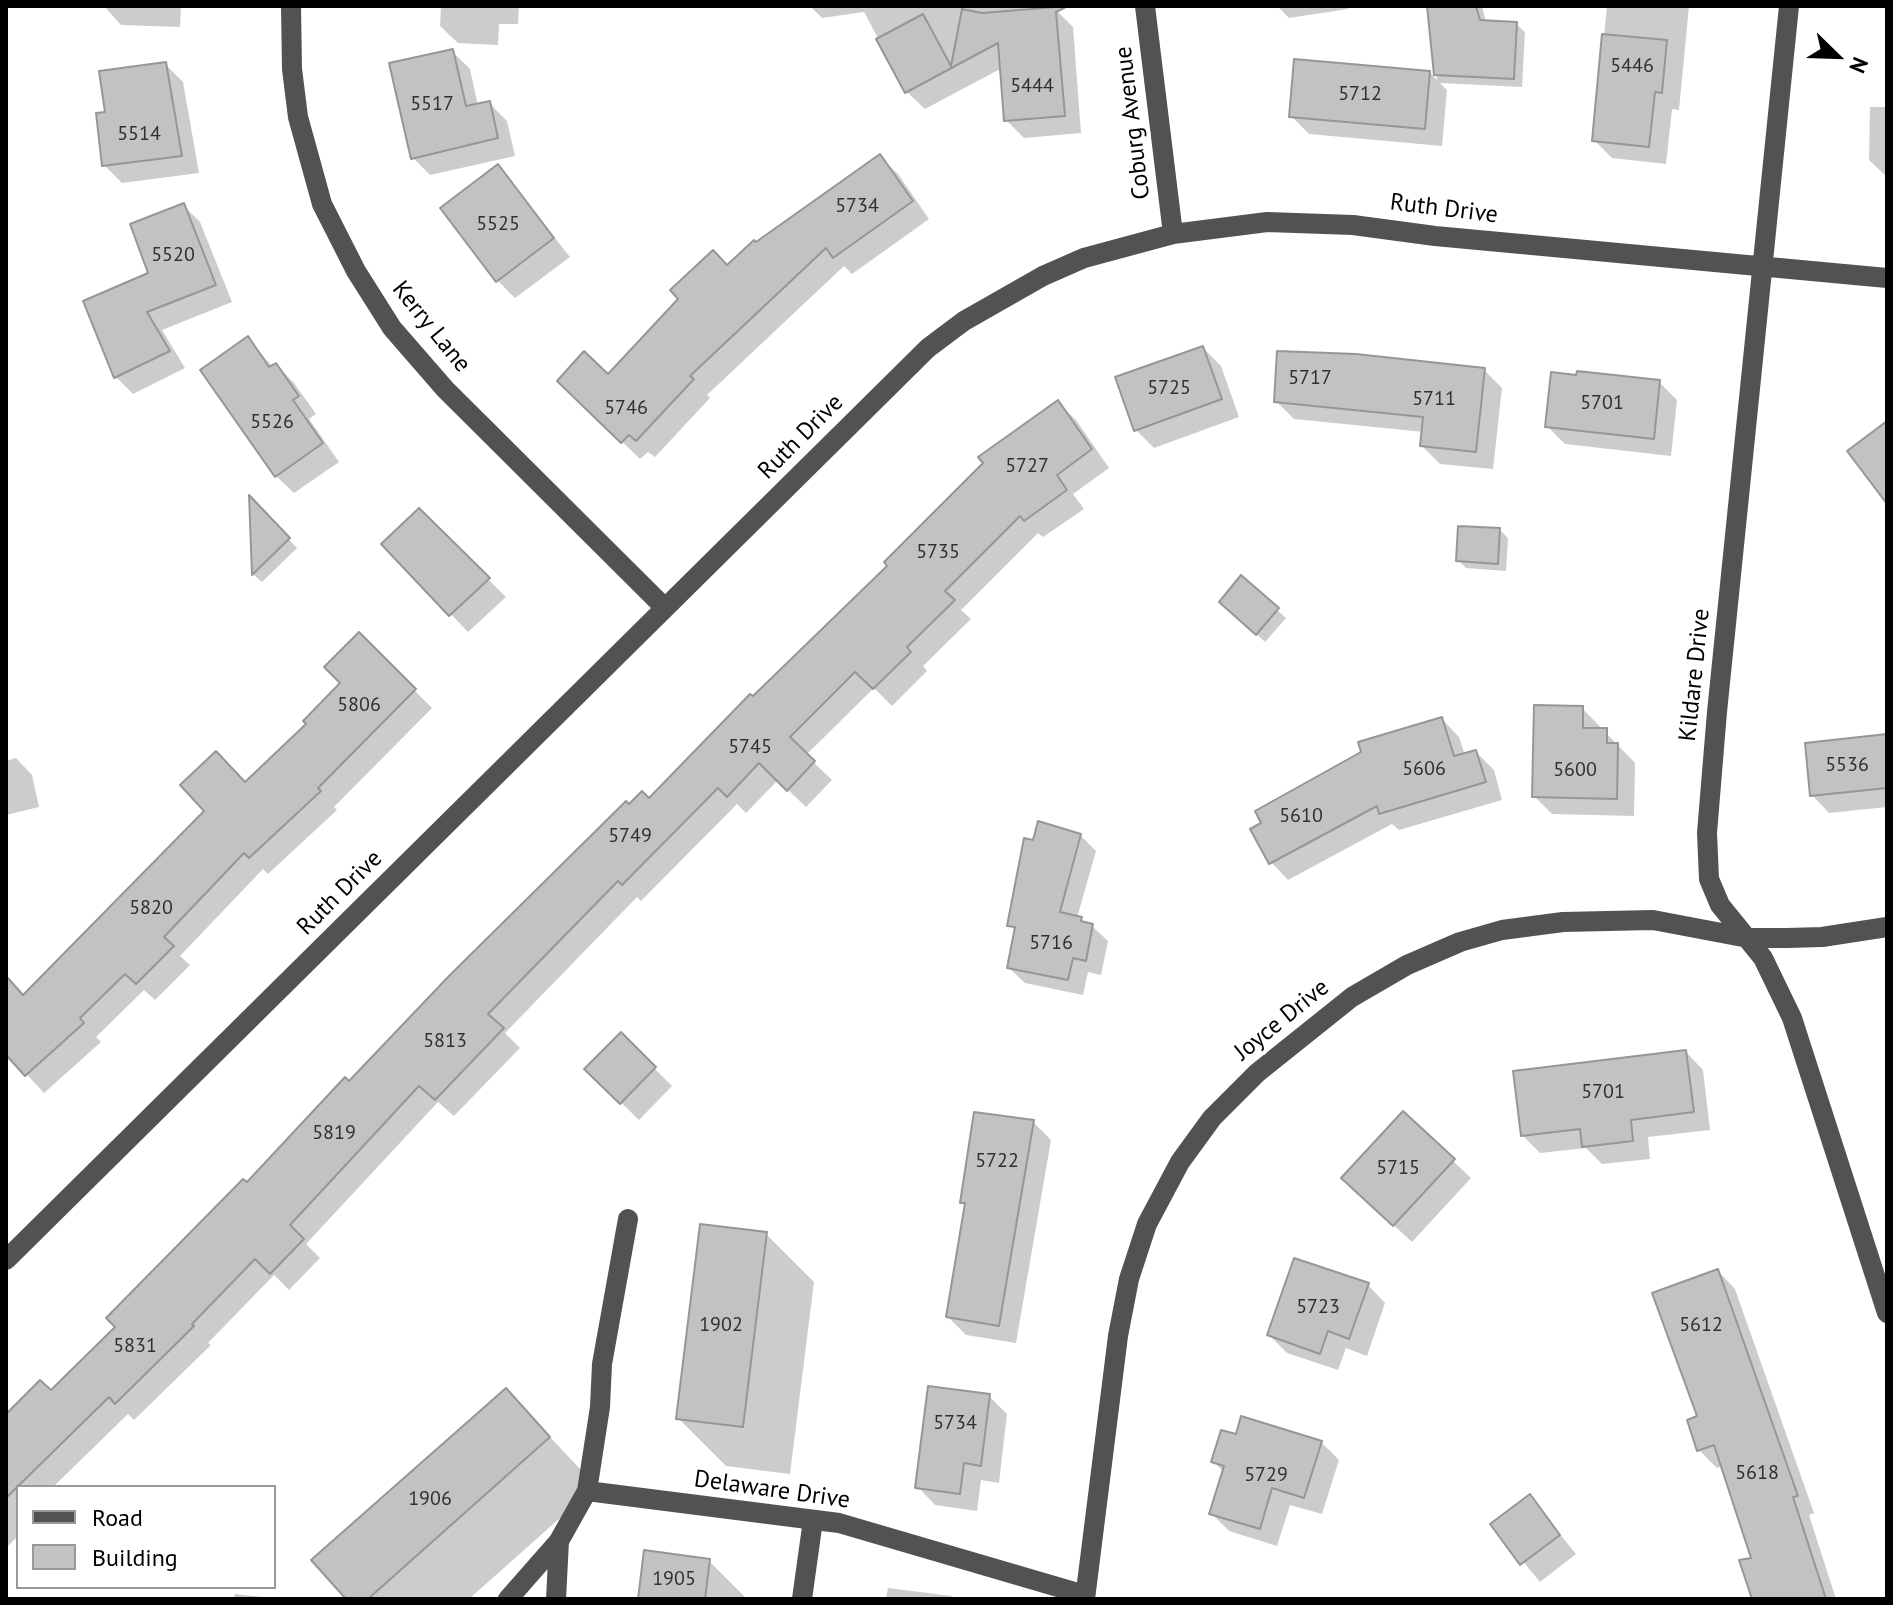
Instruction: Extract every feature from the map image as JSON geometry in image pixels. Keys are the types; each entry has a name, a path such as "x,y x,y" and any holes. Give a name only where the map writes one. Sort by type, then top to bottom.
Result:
{"street":[{"name":"Kerry Lane","path":"291,6 292,69 298,117 322,204 356,271 392,328 445,389 665,608"},
{"name":"Coburg Avenue","path":"1145,6 1173,234"},
{"name":"Kildare Drive","path":"1789,6 1707,833 1709,879 1720,905 1763,958 1792,1018 1887,1313"},
{"name":"Ruth Drive","path":"6,1260 928,348 964,321 1084,258 1173,234 1267,222 1353,225 1887,278"},
{"name":"Joyce Drive","path":"1085,1597 1118,1336 1129,1279 1147,1224 1180,1162 1212,1118 1257,1073 1352,997 1407,965 1460,942 1502,930 1563,922 1653,920 1748,938 1822,937 1887,927"},
{"path":"508,1599 559,1541 587,1491 600,1407 602,1364 628,1219"},
{"name":"Delaware Drive","path":"587,1491 839,1523 1085,1597"},
{"path":"802,1599 813,1520"},
{"path":"556,1599 559,1541"}],"building":[{"path":"1068,6 1056,12 1065,116 1004,121 998,43 905,93 876,39 923,14 951,66 962,9 982,13"},
{"path":"1427,6 1476,6 1480,20 1517,22 1514,79 1434,75"},
{"path":"1602,34 1667,40 1662,93 1655,92 1649,147 1592,141"},
{"path":"453,49 466,106 490,101 498,138 411,159 389,63"},
{"path":"1294,59 1430,71 1425,129 1289,117"},
{"path":"166,62 182,156 102,166 96,113 105,112 99,71"},
{"path":"880,154 913,201 833,258 826,248 690,376 694,379 636,441 629,435 621,443 557,381 584,351 608,374 678,299 670,290 713,250 727,265 754,240 756,242"},
{"path":"498,164 554,238 496,282 440,208"},
{"path":"184,203 216,285 147,312 170,351 114,378 83,301 148,273 130,224"},
{"path":"248,336 269,367 276,363 299,396 293,400 323,443 275,477 200,370"},
{"path":"1203,346 1222,399 1134,431 1115,377"},
{"path":"1277,351 1356,354 1485,368 1476,452 1420,446 1423,417 1274,402"},
{"path":"1577,371 1660,380 1654,439 1545,427 1551,372 1576,375"},
{"path":"1058,400 1092,449 1057,475 1067,490 1024,521 1020,516 945,591 955,600 907,647 911,652 873,689 855,672 790,737 815,761 787,791 759,763 727,797 718,788 622,885 618,881 488,1014 504,1028 435,1100 419,1086 290,1225 304,1239 270,1274 255,1259 192,1324 194,1326 115,1404 109,1397 6,1498 6,1414 40,1380 51,1390 115,1327 106,1318 243,1179 247,1182 345,1077 349,1081 449,976 626,801 629,804 642,791 649,798 750,694 753,696 887,566 884,562 983,463 978,457"},
{"path":"1887,421 1887,504 1847,451"},
{"path":"249,495 290,538 252,575"},
{"path":"419,508 490,578 449,616 381,544"},
{"path":"1458,526 1500,528 1498,564 1456,561"},
{"path":"1241,575 1279,608 1256,635 1219,602"},
{"path":"359,632 416,689 318,788 321,791 249,858 244,853 164,937 174,946 136,984 125,974 80,1018 84,1023 25,1076 6,1055 6,976 23,995 204,811 180,785 216,751 245,782 306,724 303,721 340,683 324,667"},
{"path":"1534,705 1583,706 1583,728 1607,728 1607,743 1618,743 1617,799 1532,797"},
{"path":"1442,717 1454,756 1476,750 1486,782 1379,814 1377,806 1269,864 1250,829 1261,823 1255,811 1361,752 1358,742"},
{"path":"1887,734 1887,788 1810,796 1805,743"},
{"path":"1038,821 1081,834 1060,912 1082,917 1081,921 1093,924 1086,961 1073,958 1068,980 1007,968 1015,927 1007,926 1024,838 1033,840"},
{"path":"621,1032 656,1067 620,1104 584,1069"},
{"path":"1686,1050 1694,1112 1631,1120 1633,1141 1582,1147 1580,1129 1521,1136 1513,1071"},
{"path":"1403,1111 1455,1159 1393,1226 1341,1178"},
{"path":"974,1112 1034,1120 999,1326 946,1317 965,1203 960,1203"},
{"path":"700,1224 767,1232 743,1427 676,1419"},
{"path":"1294,1258 1369,1283 1349,1339 1328,1331 1320,1354 1267,1335"},
{"path":"1718,1269 1798,1496 1793,1497 1826,1599 1752,1599 1739,1560 1751,1558 1714,1445 1697,1451 1687,1420 1697,1416 1652,1293"},
{"path":"928,1386 990,1394 981,1466 964,1463 960,1494 915,1488"},
{"path":"506,1388 550,1437 368,1599 346,1599 311,1560"},
{"path":"1241,1416 1322,1441 1304,1498 1272,1488 1260,1529 1209,1514 1224,1466 1211,1462 1221,1430 1236,1434"},
{"path":"1530,1494 1560,1535 1520,1565 1490,1524"},
{"path":"644,1550 710,1559 705,1599 638,1599"}]}
